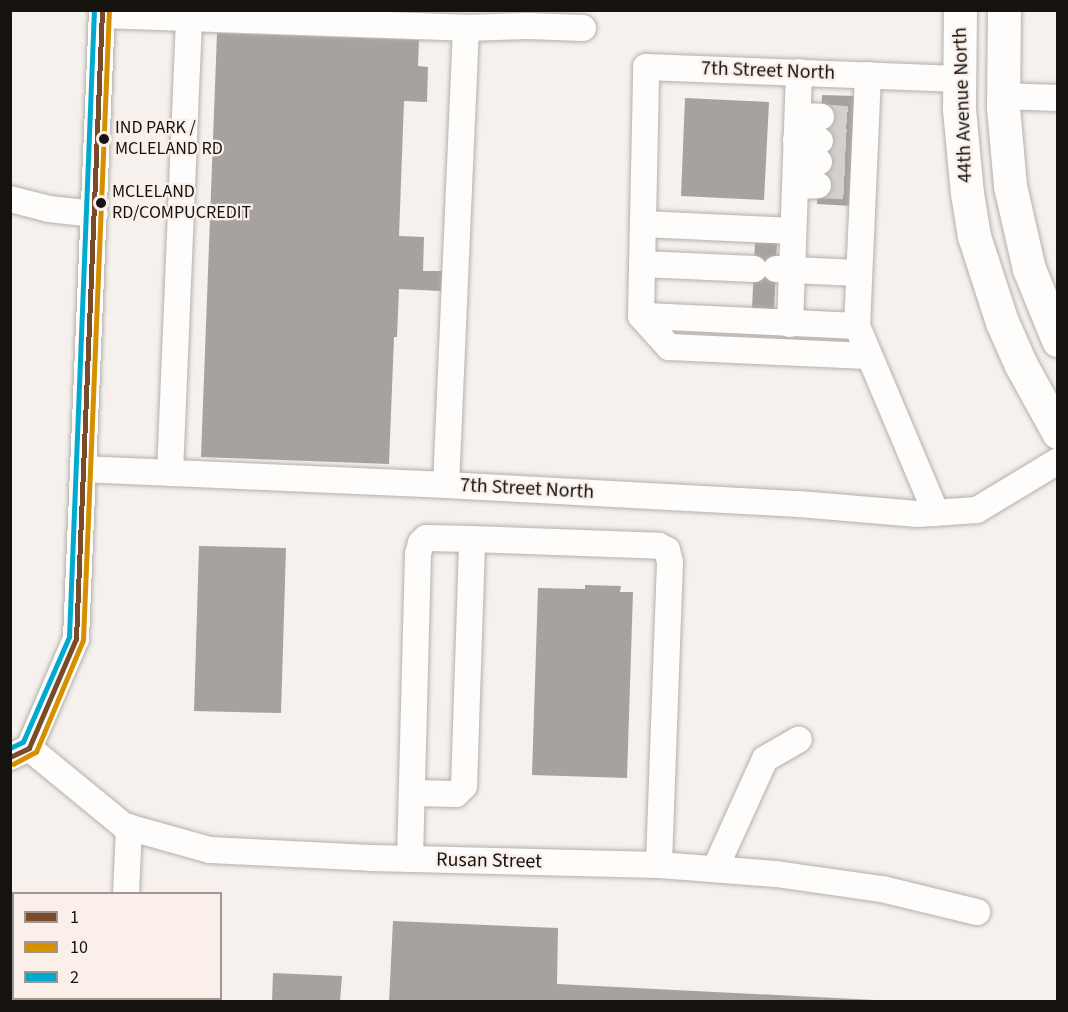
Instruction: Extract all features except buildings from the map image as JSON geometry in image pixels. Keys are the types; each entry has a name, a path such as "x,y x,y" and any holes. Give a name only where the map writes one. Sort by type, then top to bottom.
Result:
{"main road":[{"name":"44th Avenue North","path":"960,10 959,79 967,192 974,236 987,282 1021,365 1058,432"},
{"name":"44th Avenue North","path":"1004,10 1002,96 1005,150 1014,209 1029,269 1058,340"}],"lane":[{"path":"20,752 76,639 102,13 466,28 527,26 583,28"},
{"path":"170,473 189,18"},
{"name":"7th Street North","path":"466,28 446,485 936,513 977,510 1058,461"},
{"name":"7th Street North","path":"641,316 646,67 959,79"},
{"path":"789,324 774,270 793,231 808,151 800,72"},
{"path":"868,75 860,153 857,326 867,356 936,513"},
{"path":"1002,96 1058,98"},
{"path":"10,199 49,209 95,214"},
{"path":"643,224 793,231"},
{"path":"642,264 858,273"},
{"path":"641,316 857,326"},
{"path":"641,316 669,347 867,356"},
{"path":"84,470 446,485"},
{"path":"410,859 418,554 421,543 426,538 472,539 659,546 667,550 670,562 659,866"},
{"path":"413,793 456,794 464,786 472,539"},
{"path":"715,869 765,759 799,739"},
{"name":"Rusan Street","path":"20,752 129,827 210,850 715,869 776,874 872,887 977,912"},
{"path":"126,892 129,827"}],"tunnel":[{"path":"821,117 855,120"},
{"path":"820,141 854,143"},
{"path":"819,162 853,163"},
{"path":"818,185 852,187"}],"transit line":[{"name":"2","path":"10,748 23,742 69,637 94,10"},
{"name":"1","path":"10,757 29,748 76,639 102,10"},
{"name":"10","path":"13,764 36,752 83,640 109,10"}],"place":[{"name":"IND PARK / MCLELAND RD","path":"104,139"},
{"name":"MCLELAND RD/COMPUCREDIT","path":"101,203"}]}
